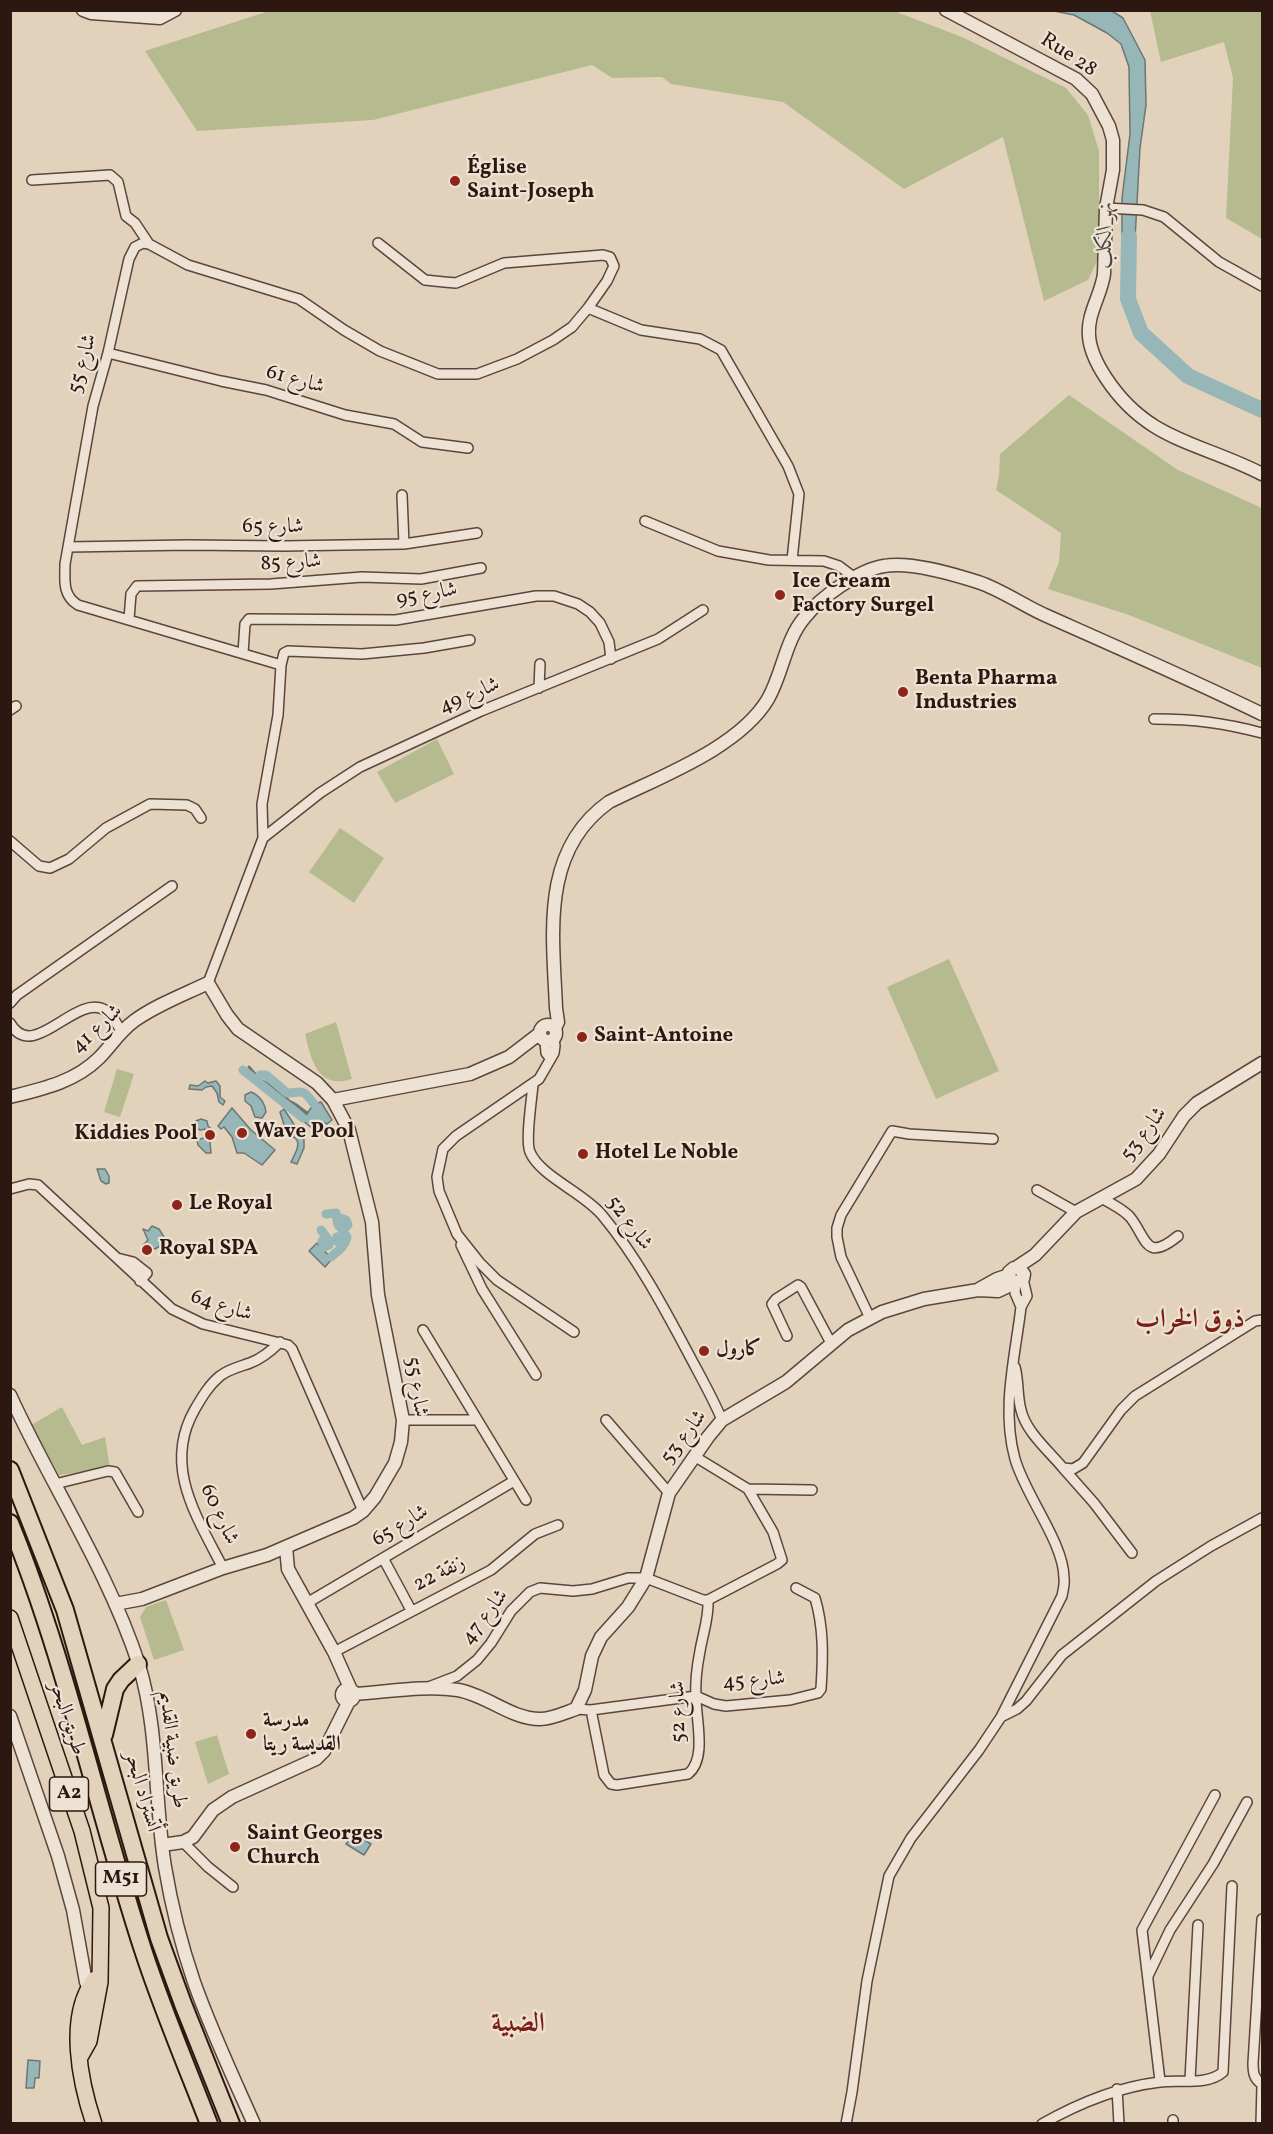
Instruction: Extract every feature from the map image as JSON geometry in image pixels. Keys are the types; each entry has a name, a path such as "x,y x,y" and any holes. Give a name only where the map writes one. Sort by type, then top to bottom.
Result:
{"highway":[{"name":"أتستراد البحر","path":"10,1470 57,1588 103,1739 159,1938 231,2124"},
{"name":"أتستراد البحر","path":"10,1523 27,1564 74,1708 144,1955 209,2124"},
{"name":"طريق البحر","path":"10,1618 82,1832 96,1881 102,1908 99,1974 93,1990"},
{"path":"103,1739 115,1689 121,1680 138,1665"},
{"name":"A2","path":"93,1990 80,2057 84,2087 94,2124"}],"street":[{"path":"83,10 91,13 160,18 175,10"},
{"name":"Rue 28","path":"946,10 1076,79 1092,94 1109,126 1113,140 1113,170 1106,208 1103,282 1089,321 1089,338 1102,372 1118,396 1160,431 1263,474"},
{"path":"32,180 110,175 118,182 126,216 135,223 149,244 188,265 299,299 380,351 438,374 477,374 553,340 572,327 588,308 614,269 612,260 606,255 504,263 456,283 425,280 378,243"},
{"path":"1106,208 1143,210 1164,218 1219,262 1263,286"},
{"name":"شارع 55","path":"149,244 142,243 137,246 129,259 108,353 93,406 65,564 65,588 69,598 78,605 281,665"},
{"path":"588,308 640,330 700,339 721,350 788,466 799,494 792,560"},
{"name":"شارع 61","path":"108,353 266,390 345,415 394,424 422,442 468,448"},
{"path":"402,495 404,544"},
{"path":"645,521 718,551 759,559 831,563 855,578"},
{"name":"شارع 65","path":"68,547 188,544 284,546 404,544 477,533"},
{"path":"333,1100 470,1074 496,1064 520,1049 537,1046 548,1035 558,1022 553,903 557,881 565,858 585,823 609,802 716,749 748,724 773,690 790,641 803,619 817,603 855,578 884,566 896,565 925,568 979,582 1028,607 1263,714"},
{"name":"شارع 85","path":"129,619 131,594 135,587 139,586 271,584 362,577 421,579 481,568"},
{"name":"شارع 95","path":"243,653 245,624 249,618 396,620 536,596 562,599 578,604 590,612 600,623 606,636 611,658"},
{"name":"شارع 49","path":"263,838 320,792 360,767 481,711 658,639 703,610"},
{"path":"208,983 263,838 262,804 278,715 281,665 284,653 288,651 362,654 424,648 470,640"},
{"path":"539,688 540,664"},
{"path":"1154,719 1194,719 1263,733"},
{"path":"10,841 39,866 46,868 69,859 106,828 150,804 188,805 195,809 201,818"},
{"path":"10,1004 17,995 172,886"},
{"name":"شارع 55","path":"115,1604 142,1599 223,1568 267,1555 333,1527 363,1511 375,1497 395,1463 400,1442 403,1420 378,1295 370,1214 349,1130 333,1100 317,1083 238,1029 208,983"},
{"name":"شارع 41","path":"10,1097 51,1086 75,1076 102,1056 121,1032 146,1013 208,983"},
{"path":"10,1023 18,1032 34,1035 86,1007 95,1006 111,1014 121,1032"},
{"path":"536,1375 482,1289 438,1191 437,1177 443,1149 456,1136 533,1084 543,1072 550,1058 545,1047 548,1035"},
{"name":"شارع 53","path":"576,1709 585,1690 601,1636 628,1607 646,1578 669,1493 694,1456 727,1417 786,1382 848,1330 870,1318 904,1304 978,1290 998,1291 1017,1280 1035,1255 1076,1212 1130,1184 1146,1170 1184,1116 1197,1103 1263,1063"},
{"name":"شارع 52","path":"533,1084 528,1146 534,1160 580,1194 602,1215 657,1295 712,1396 727,1417"},
{"path":"870,1318 841,1257 837,1228 841,1215 892,1131 993,1139"},
{"name":"شارع 64","path":"10,1189 29,1184 38,1185 161,1300 184,1316 225,1330 280,1342"},
{"path":"1037,1190 1076,1212"},
{"path":"1102,1198 1128,1215 1144,1242 1152,1247 1162,1247 1179,1236"},
{"path":"456,1234 491,1275 574,1332"},
{"name":"شارع 53","path":"978,1290 998,1279 1017,1280"},
{"path":"846,2124 867,1981 889,1876 911,1838 1002,1717 1062,1596 1065,1578 1063,1565 1015,1460 1008,1418 1008,1398 1021,1307 1017,1280"},
{"path":"1017,1280 1026,1296 1021,1307"},
{"path":"787,1336 772,1304 798,1285 831,1343"},
{"path":"1063,1468 1073,1469 1083,1462 1121,1410 1135,1396 1255,1321 1263,1320"},
{"path":"423,1330 526,1500"},
{"path":"280,1342 292,1349 363,1511"},
{"name":"شارع 60","path":"223,1568 184,1487 181,1473 183,1443 189,1420 209,1387 228,1371 252,1362 280,1342"},
{"path":"1014,1361 1019,1383 1021,1411 1025,1421 1094,1503 1132,1553"},
{"name":"طريق ضبية القديم","path":"10,1395 115,1604 138,1665 149,1706 162,1845 170,1893 193,1981 254,2124"},
{"path":"403,1420 476,1420"},
{"path":"606,1420 669,1493"},
{"path":"646,1578 708,1600 782,1560 773,1532 748,1489 694,1456"},
{"path":"55,1484 108,1471 115,1472 138,1512"},
{"name":"شارع 65","path":"307,1603 514,1481"},
{"path":"748,1489 812,1490"},
{"path":"1002,1717 1011,1714 1021,1705 1062,1655 1156,1581 1210,1546 1263,1518"},
{"name":"زنقة 22","path":"337,1657 411,1610 491,1569 535,1534 558,1525"},
{"path":"162,1845 183,1842 193,1837 213,1810 232,1797 316,1759 324,1751 342,1717 348,1695 337,1657 288,1569 286,1547"},
{"path":"267,1555 288,1569"},
{"path":"384,1558 411,1610"},
{"name":"شارع 47","path":"429,1687 457,1676 477,1660 491,1643 505,1618 530,1592 540,1588 592,1590 628,1578 646,1578"},
{"name":"شارع 45","path":"576,1709 591,1710 696,1696 714,1704 726,1706 790,1700 818,1693 821,1689 823,1656 818,1609 814,1598 796,1588"},
{"name":"شارع 55","path":"122,1619 142,1599"},
{"name":"شارع 52","path":"591,1710 604,1774 611,1784 688,1774 693,1770 699,1755 696,1696 699,1652 708,1614 708,1600"},
{"path":"348,1695 429,1687 472,1694 532,1718 552,1717 576,1709"},
{"path":"10,1716 58,1856 73,1910 84,1972 93,1990"},
{"path":"1160,2081 1142,1930 1196,1834 1215,1795"},
{"path":"1148,1976 1170,1930 1213,1864 1247,1802"},
{"path":"183,1842 208,1867 233,1887"},
{"path":"1042,2124 1065,2111 1117,2089 1160,2081 1211,2079 1221,2074 1224,2069 1232,1886"},
{"path":"1261,2124 1263,2084 1257,2081 1253,2074 1253,2063 1263,1919"},
{"path":"1190,2080 1198,1925"},
{"path":"1117,2089 1119,2124"}],"green space":[{"path":"269,11 894,11 962,37 1066,88 1088,115 1099,151 1099,257 1088,280 1044,301 1003,137 904,189 783,102 671,84 662,77 612,78 592,65 373,120 197,131 145,51"},
{"path":"1150,11 1262,11 1262,239 1226,218 1233,78 1224,42 1161,62"},
{"path":"1069,395 1178,470 1262,508 1262,668 1129,615 1048,589 1059,562 1061,533 996,490 1000,454"},
{"path":"437,739 454,774 395,803 377,772"},
{"path":"340,828 384,858 354,903 309,872"},
{"path":"949,959 999,1071 936,1099 887,987"},
{"path":"336,1022 352,1079 340,1081 324,1076 318,1070 310,1054 305,1034"},
{"path":"117,1069 134,1074 120,1117 104,1112"},
{"path":"62,1407 82,1445 105,1437 110,1468 59,1475 31,1425"},
{"path":"166,1600 184,1650 154,1660 140,1617 146,1607"},
{"path":"217,1735 229,1774 208,1784 195,1742"}],"water":[{"path":"1054,11 1112,11 1123,18 1145,60 1146,105 1140,148 1134,257 1122,258 1122,198 1130,134 1129,67 1121,44 1107,33 1074,15"},
{"path":"205,1081 208,1083 216,1081 220,1086 220,1097 225,1101 223,1105 219,1102 212,1086 202,1090 189,1089 190,1085 198,1086"},
{"path":"251,1092 259,1097 264,1106 266,1112 262,1118 255,1117 251,1106 245,1101 245,1095"},
{"path":"321,1102 332,1120 327,1124 322,1122 316,1135 312,1132 313,1129 302,1120 314,1104"},
{"name":"Wave Pool","path":"232,1108 251,1130 275,1150 262,1165 244,1153 237,1153 232,1137 224,1127 221,1129 218,1126"},
{"path":"284,1109 304,1140 304,1148 297,1164 291,1162 298,1143 285,1128 280,1112"},
{"name":"Kiddies Pool","path":"201,1119 207,1121 208,1126 215,1132 210,1142 211,1153 206,1153 198,1145 197,1140 207,1137 205,1129 200,1130 195,1127 196,1121"},
{"path":"97,1169 105,1169 109,1176 109,1183 101,1181"},
{"path":"152,1226 159,1229 164,1237 163,1244 155,1249 143,1245 148,1240 143,1229 148,1231"},
{"path":"317,1243 332,1259 325,1267 309,1251"},
{"path":"354,1833 371,1844 364,1855 346,1844"},
{"path":"28,2060 40,2061 39,2078 35,2078 34,2088 26,2088"}],"waterway":[{"name":"نهر الكلب","path":"1129,236 1128,299 1141,333 1188,376 1262,410"},
{"path":"249,1067 260,1080 271,1085 283,1098 307,1113"},
{"path":"243,1070 303,1118"},
{"path":"260,1075 266,1075 287,1093 304,1093 314,1104"},
{"path":"264,1083 286,1097 293,1107 305,1115"},
{"path":"326,1214 336,1213 337,1223 338,1225 339,1227 341,1228 344,1229 348,1225 346,1220 340,1218 338,1219 338,1222 338,1225 340,1226 342,1228 346,1225 345,1220 340,1219 338,1223 340,1227 341,1229 347,1237 345,1243 342,1245 337,1241 337,1237 344,1236 345,1240 344,1243 343,1245 341,1248 331,1257"},
{"path":"321,1230 330,1242 324,1247 322,1241"}],"place":[{"name":"Église Saint-Joseph","path":"455,181"},
{"name":"Ice Cream Factory Surgel","path":"780,595"},
{"name":"Benta Pharma Industries","path":"903,692"},
{"name":"Saint-Antoine","path":"582,1037"},
{"name":"Wave Pool","path":"242,1133"},
{"name":"Kiddies Pool","path":"210,1135"},
{"name":"Hotel Le Noble","path":"583,1154"},
{"name":"Le Royal","path":"177,1205"},
{"name":"Royal SPA","path":"147,1250"},
{"name":"كارول","path":"704,1351"},
{"name":"مدرسة القديسة ريتا","path":"251,1734"},
{"name":"Saint Georges Church","path":"235,1847"}],"district":[{"name":"ذوق الخراب","path":"1190,1322"},
{"name":"الضبية","path":"518,2026"}]}
